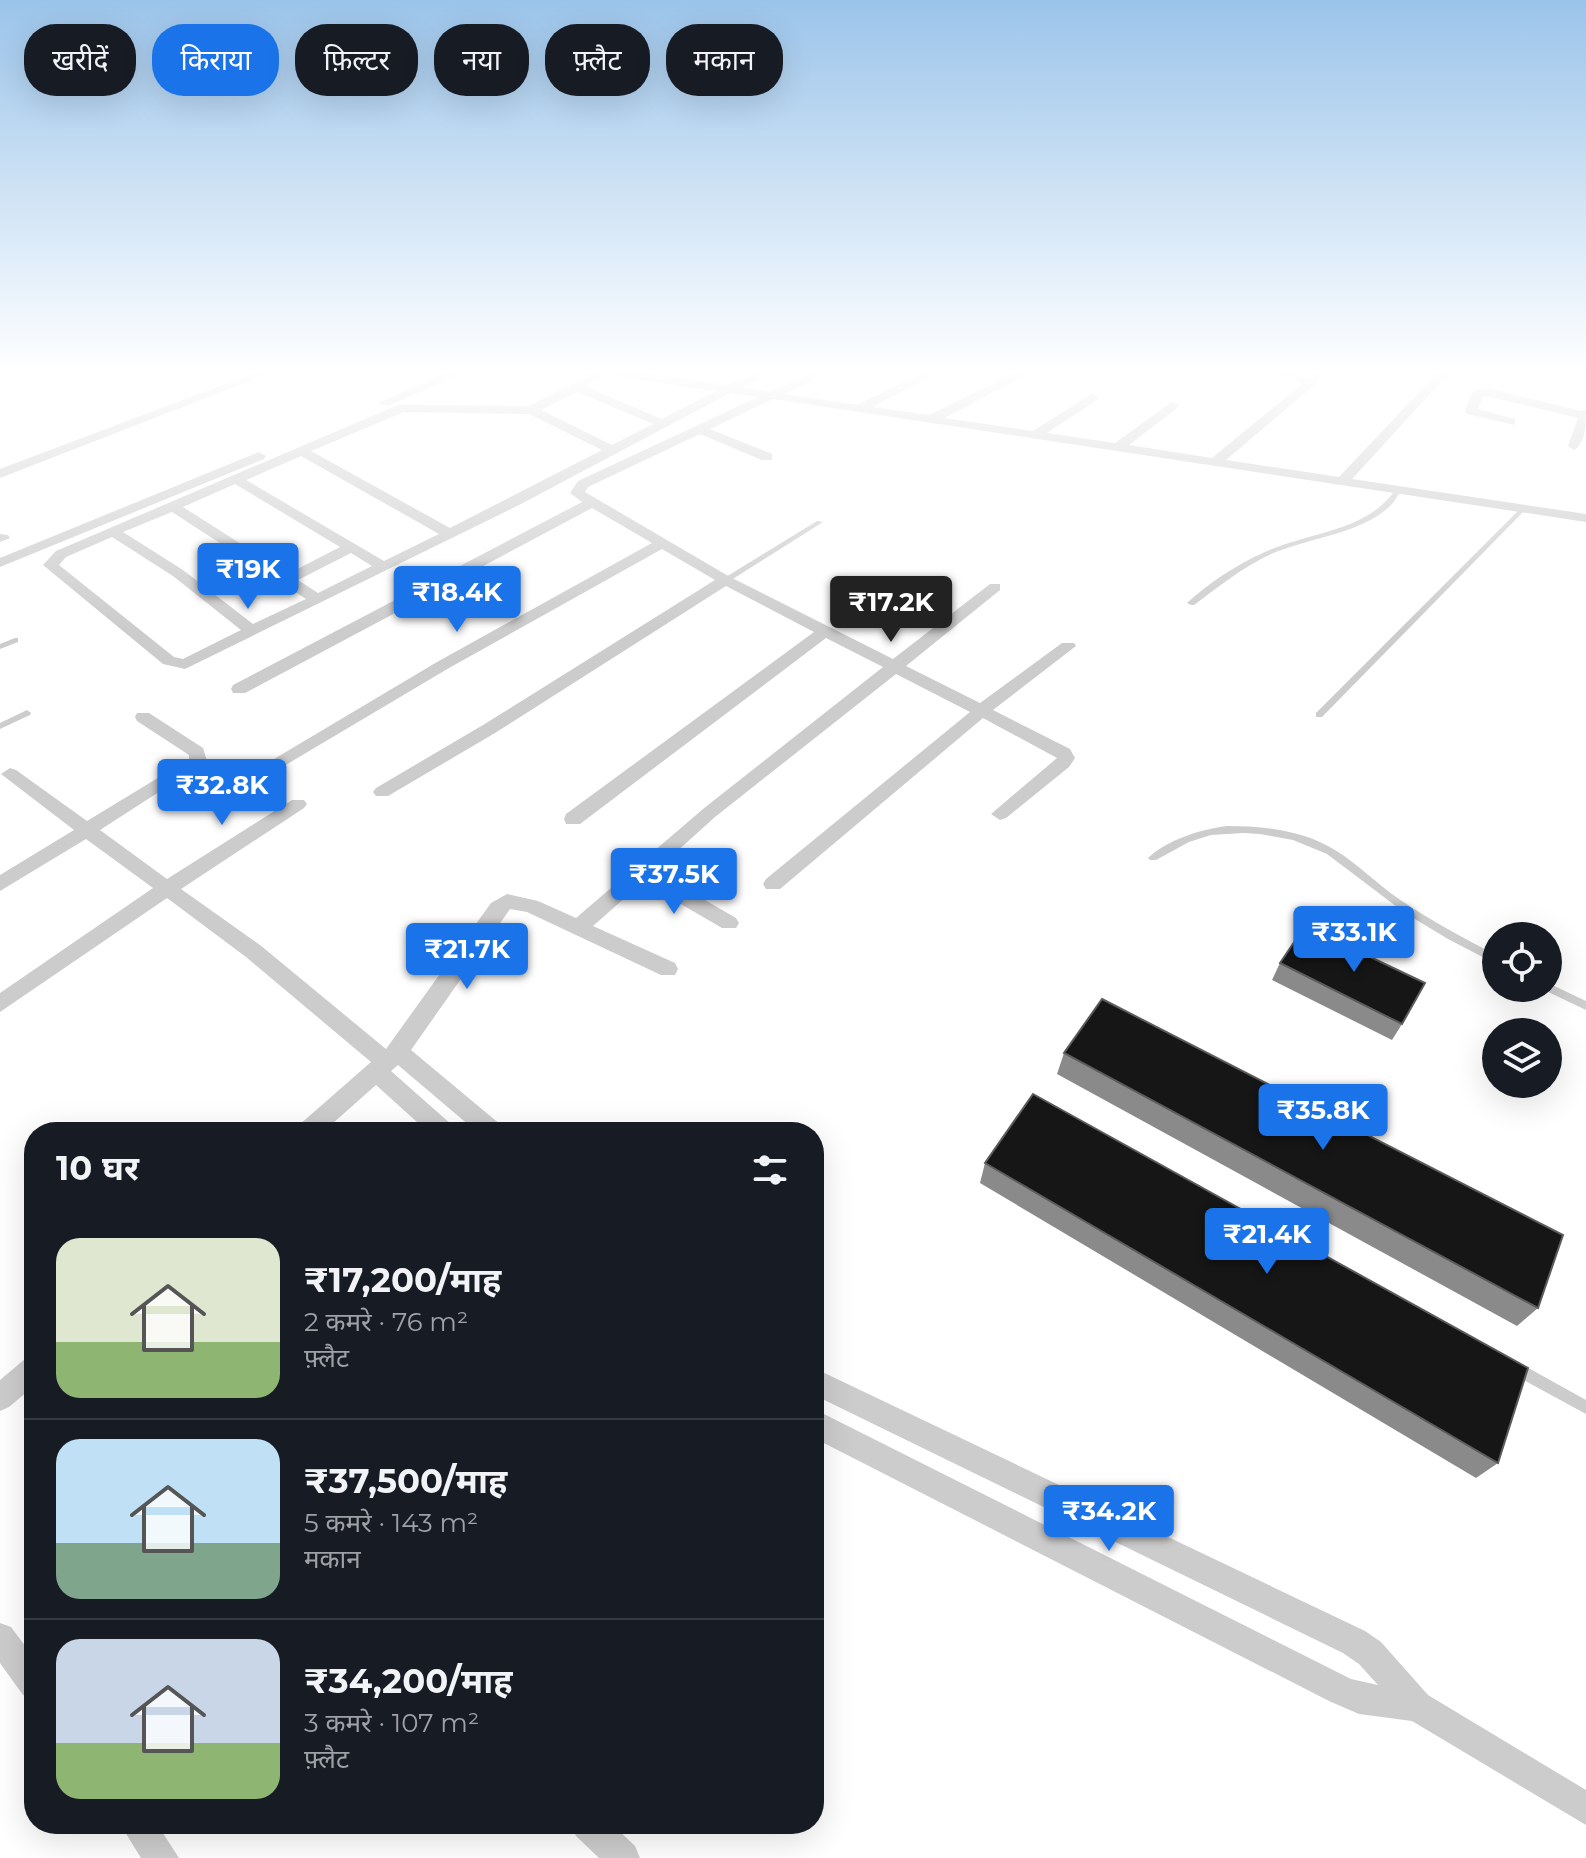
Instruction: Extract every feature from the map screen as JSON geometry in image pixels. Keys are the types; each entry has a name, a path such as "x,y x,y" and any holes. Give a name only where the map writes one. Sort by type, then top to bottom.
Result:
{"street":[{"path":"0,474 45,457"},
{"path":"0,563 252,457"},
{"path":"288,457 61,554 50,565 169,661 185,664 599,457"},
{"path":"311,457 450,534"},
{"path":"640,457 583,484 577,493 725,580 1057,749 1066,758 1000,814"},
{"path":"1170,457 1586,518"},
{"path":"1214,463 1221,457"},
{"path":"1343,481 1366,457"},
{"path":"237,480 384,567"},
{"path":"239,689 590,503"},
{"path":"174,507 317,599"},
{"path":"113,532 178,573 252,631"},
{"path":"278,762 443,665 660,544"},
{"path":"287,580 352,547"},
{"path":"382,792 489,729 725,580"},
{"path":"579,927 640,871 995,587"},
{"path":"573,819 825,631"},
{"path":"773,884 982,710 1068,646"},
{"path":"0,884 198,761 197,752 143,717"},
{"path":"10,774 253,951 387,1062 478,1122"},
{"path":"0,1004 169,887 298,804"},
{"path":"640,871 729,923"},
{"path":"318,1122 387,1062 498,908 507,901 531,906 668,969"},
{"path":"387,1062 436,1122"},
{"path":"0,1398 24,1377"},
{"path":"824,1386 1354,1642 1370,1653 1417,1706 1586,1809"},
{"path":"824,1428 1340,1690 1359,1698 1417,1706"},
{"path":"0,1638 24,1670"},
{"path":"144,1834 162,1858"},
{"path":"598,1834 623,1858"}],"lane":[{"path":"1191,603 1227,576 1270,552 1377,513 1394,499 1398,490"},
{"path":"1319,715 1523,509"},
{"path":"725,580 819,522"},
{"path":"0,647 15,640"},
{"path":"0,726 27,713"},
{"path":"1153,858 1195,836 1211,832 1259,832 1306,841 1323,848 1381,891 1482,952"},
{"path":"1562,994 1586,1006"},
{"path":"1501,1360 1586,1407"}],"building":[{"path":"1305,926 1425,983 1402,1024 1280,963"},
{"path":"1102,999 1563,1235 1538,1308 1064,1053"},
{"path":"1033,1094 1528,1368 1498,1463 985,1163"}]}
